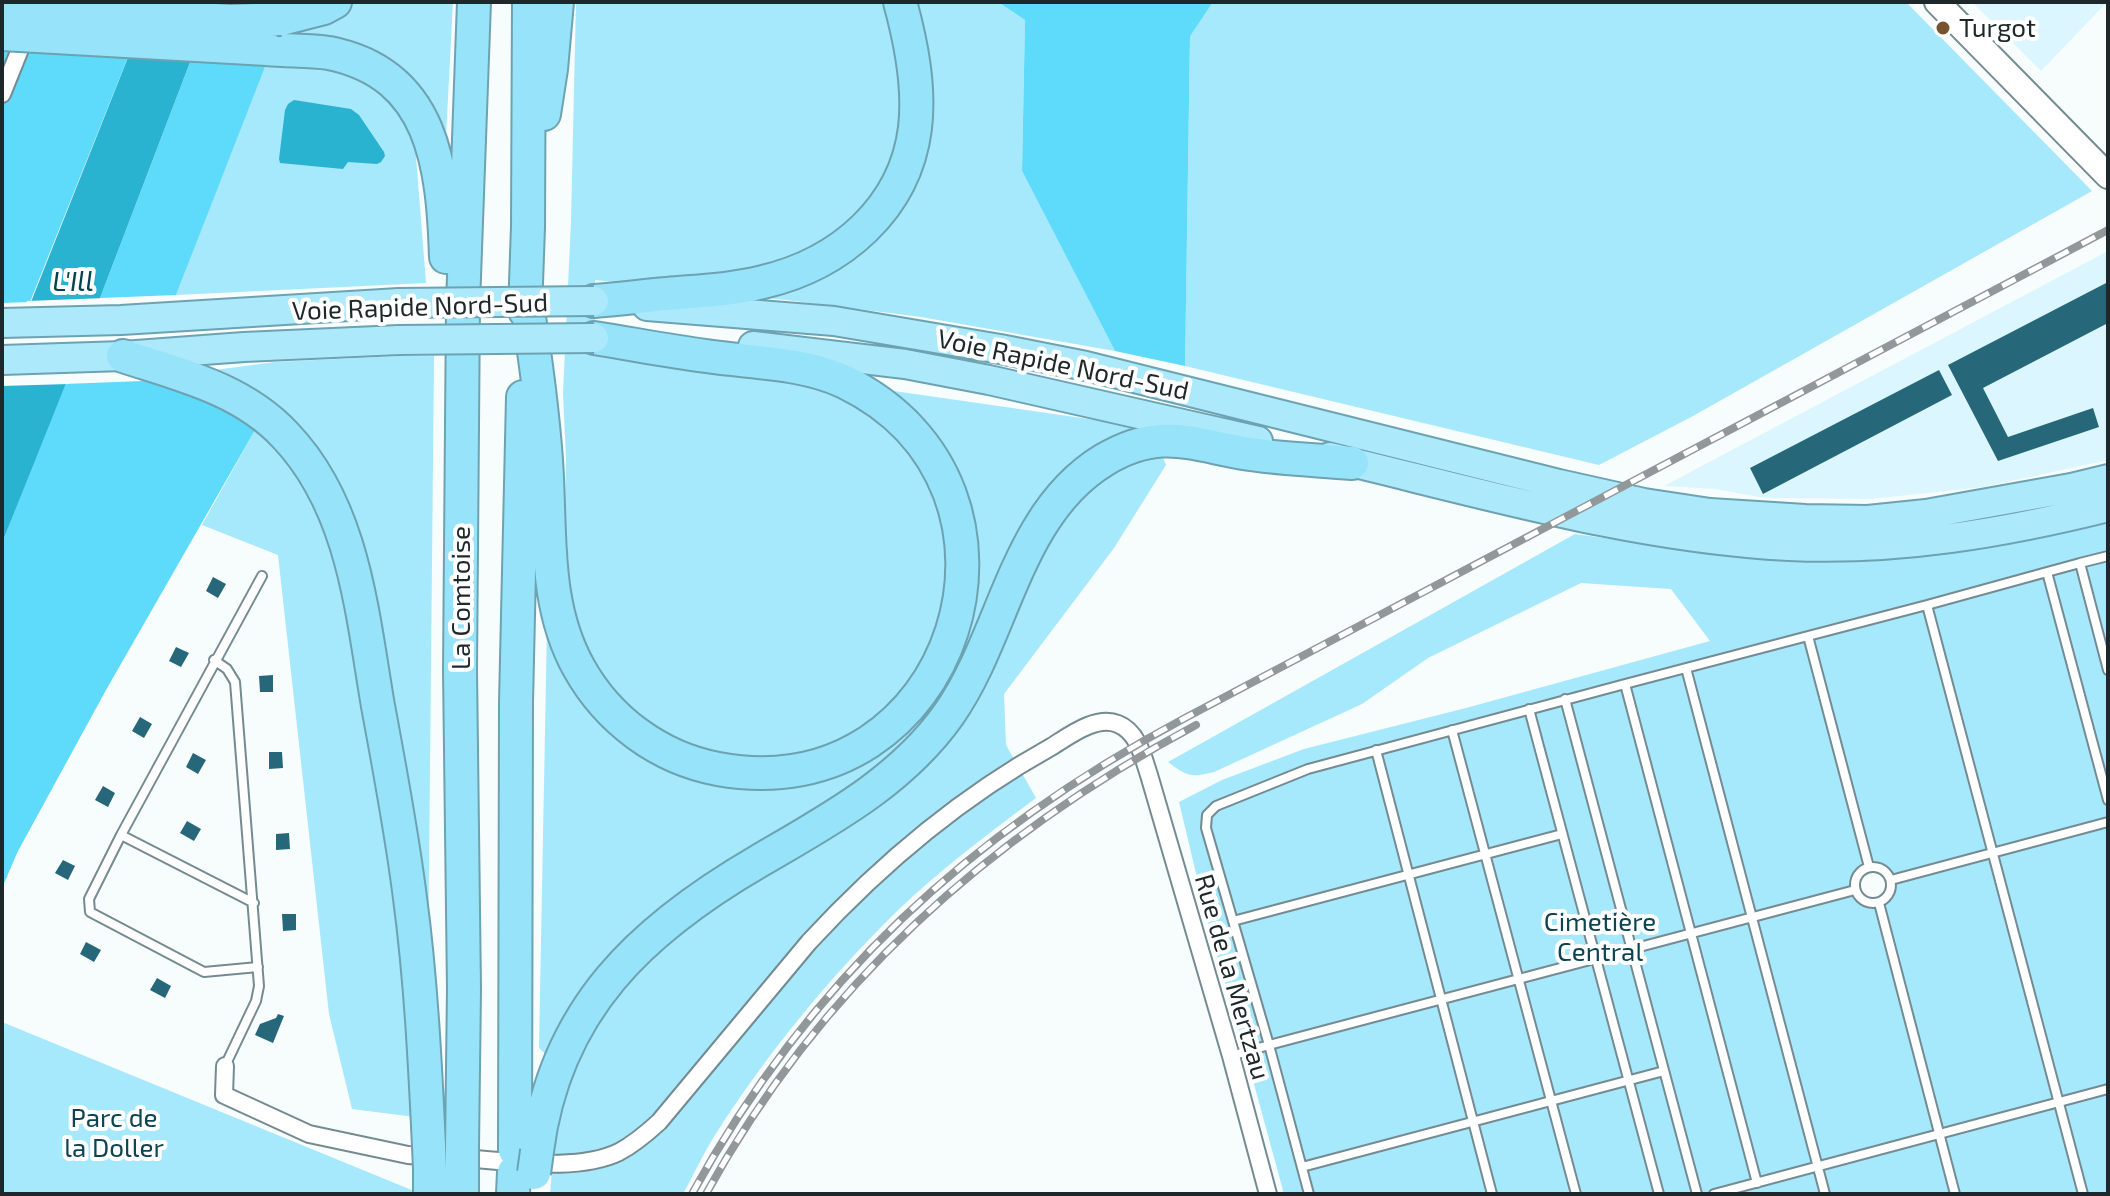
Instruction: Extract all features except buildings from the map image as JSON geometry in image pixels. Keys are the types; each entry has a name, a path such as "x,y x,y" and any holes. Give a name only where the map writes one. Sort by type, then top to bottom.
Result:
{"highway":[{"path":"12,13 230,21 281,19 324,8 335,2"},
{"name":"La Comtoise","path":"462,1170 464,989 460,670 463,304 474,2"},
{"path":"524,1172 516,703 528,227 529,2"},
{"path":"528,227 551,69 557,2"},
{"path":"594,301 733,289 786,276 838,251 871,224 896,189 911,151 915,127 914,67 900,2"},
{"path":"12,13 267,49 327,53 378,70 411,101 431,143 445,219 460,670"},
{"path":"525,291 540,388 554,599 569,647 607,708 664,751 707,767 731,771 761,773 816,766 863,746 918,698 953,631 963,577 962,546 953,505 935,463 920,442 885,407 826,374 785,365 707,357 594,338"},
{"name":"Voie Rapide Nord-Sud","path":"2,323 121,320 399,303 594,301 834,321 1000,349 1147,381 1559,484 1644,503 1710,513 1868,520 1941,512 2108,479"},
{"name":"Voie Rapide Nord-Sud","path":"2,360 399,340 594,338 723,343 905,364 1081,400 1621,526 1727,541 1790,546 1918,543 2031,525 2108,507"},
{"path":"118,356 214,386 265,416 300,452 339,523 355,580 410,897 424,1033 430,1170"},
{"path":"524,1172 568,1043 587,1009 613,974 644,942 678,914 860,801 923,747 949,715 971,677 1042,524 1081,477 1104,460 1131,447 1173,439 1251,454 1352,463"}],"main road":[{"path":"1937,2 2108,176"}],"street":[{"path":"2,94 32,17 12,13"},
{"name":"Rue de la Mertzau","path":"225,1066 224,1095 309,1134 408,1155 555,1163 605,1157 633,1143 659,1122 809,942 893,858 955,808 1026,761 1092,725 1103,722 1121,724 1134,736 1149,775 1268,1194"}],"lane":[{"path":"1309,1194 1206,828 1207,815 1216,806 1308,769 2108,556"},
{"path":"2080,563 2108,670"},
{"path":"2047,572 2108,800"},
{"path":"258,967 204,972 90,912 89,899 214,660 262,576"},
{"path":"1927,605 2083,1194"},
{"path":"1808,636 1869,867"},
{"path":"214,660 227,669 235,682 259,986 256,1001 225,1066"},
{"path":"1686,668 1825,1194"},
{"path":"1625,684 1757,1183"},
{"path":"1565,699 1697,1194"},
{"path":"1529,709 1659,1194"},
{"path":"1452,730 1576,1194"},
{"path":"1376,750 1492,1194"},
{"path":"1891,880 2108,822"},
{"path":"1233,921 1562,834"},
{"path":"121,835 254,903"},
{"path":"1869,867 1878,867 1891,880 1887,898 1879,903 1869,904 1860,899 1855,890 1854,881 1860,872 1869,867"},
{"path":"1231,1056 1855,890"},
{"path":"1879,903 1955,1194"},
{"path":"1302,1167 1664,1071"},
{"path":"1714,1194 2108,1089"}],"shaded area":[{"path":"2,2 150,2 30,302 2,303"},
{"path":"213,2 292,2 176,295 100,298"},
{"path":"998,2 1213,2 1190,36 1185,366 1115,351 1022,171 1025,20"},
{"path":"1972,2 2107,2 2041,71"},
{"path":"2108,251 2108,460 1983,487 1871,499 1765,498 1715,489 1664,486"},
{"path":"143,381 205,398 255,430 106,690 18,851 2,888 2,543 64,384"}],"green space":[{"path":"355,2 453,2 446,136 415,144 426,283 176,295 278,29 322,20"},
{"path":"576,2 998,2 1025,20 1022,171 1115,351 921,317 595,280 595,355 776,374 1151,428 1166,465 1114,548 1004,694 1006,745 1036,798 928,882 845,965 755,1076 715,1135 683,1194 550,1194 554,1148 569,1076 539,1048 547,626 577,625 570,583 565,511 563,393"},
{"path":"1213,2 1906,2 2092,191 1693,416 1599,465 1185,366 1190,35"},
{"path":"434,356 428,968 415,1117 352,1109 329,1014 278,555 202,525 255,430 205,398 207,371 275,362"},
{"name":"Cimetière Central","path":"2108,522 2108,1194 1284,1194 1210,932 1179,802 1222,780 1304,749 1710,641 1671,589 1581,583 1428,658 1362,704 1214,772 1190,774 1168,762 1575,534 1655,545 1830,559 1919,556 1991,546","holes":["1869,867 1882,870 1889,876 1889,893 1876,904 1868,904 1856,893 1855,880"]},
{"name":"Parc de la Doller","path":"2,1022 414,1191 414,1194 2,1194"}],"water":[{"name":"L'Ill","path":"150,2 213,2 2,543 2,375"},
{"path":"294,100 351,109 359,115 385,156 377,164 348,162 343,169 280,163 285,110"}],"pier":[{"path":"105,298 69,384 2,386 2,364 27,301"}],"railway":[{"path":"692,1194 738,1117 789,1045 843,979 902,918 966,862 1034,811 1107,763 1185,718 2108,230"},
{"path":"706,1194 751,1119 802,1049 857,983 916,923 980,867 1048,816 1120,768 1196,725"}],"place":[{"name":"Turgot","path":"1943,28"}]}
